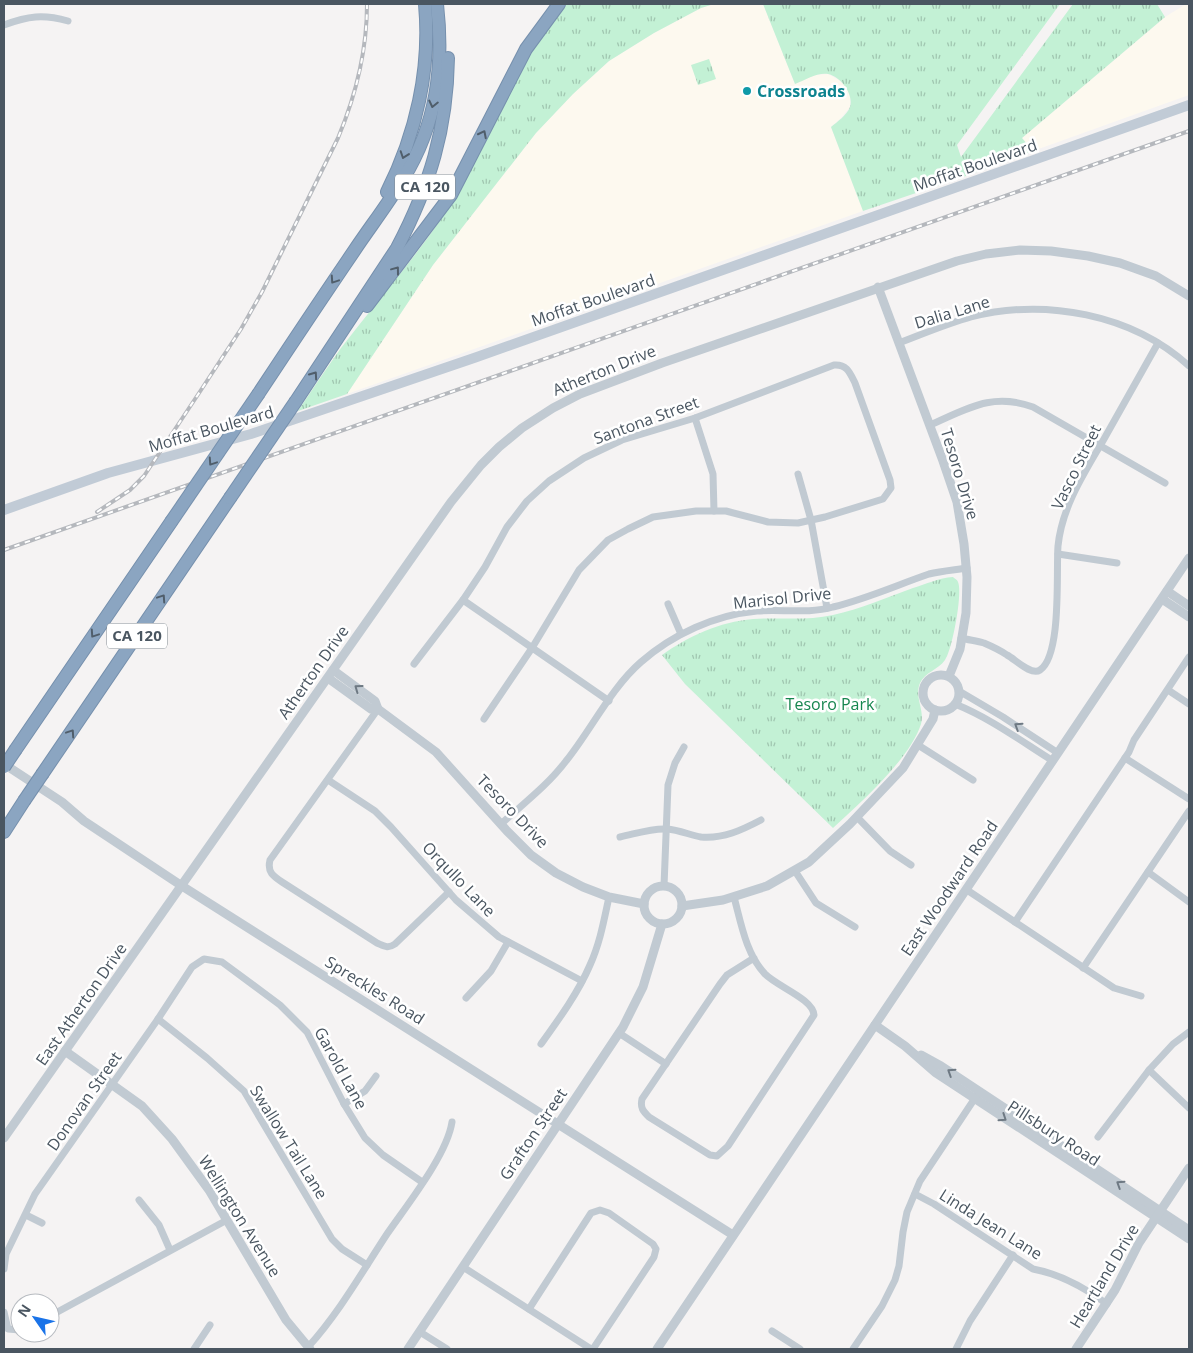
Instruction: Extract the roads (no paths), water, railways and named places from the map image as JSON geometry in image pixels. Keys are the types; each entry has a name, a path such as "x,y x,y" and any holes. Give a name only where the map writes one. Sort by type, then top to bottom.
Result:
{"highway":[{"name":"CA 120","path":"4,765 259,393 371,225 400,165 418,110 425,70 425,4"},
{"path":"371,225 403,180 420,148 428,126 439,76 440,52 437,4"},
{"name":"CA 120","path":"4,832 332,348 397,248 433,166 444,113 448,75 448,48 443,4"},
{"path":"332,348 378,293 451,194 526,49 559,4"}],"main road":[{"name":"Moffat Boulevard","path":"4,510 108,474 251,434 1189,105"}],"street":[{"path":"4,25 24,18 39,16 54,17 68,21"},
{"name":"Atherton Drive","path":"182,886 452,502 481,465 499,447 522,428 553,408 580,394 662,363 957,260 986,254 1020,250 1050,251 1088,256 1120,263 1156,276 1189,296"},
{"name":"Tesoro Drive","path":"878,287 957,502 967,568 966,613 960,649 949,676"},
{"name":"Dalia Lane","path":"899,343 971,317 1006,310 1031,309 1073,312 1100,318 1127,328 1158,343 1174,353 1189,366"},
{"name":"Vasco Street","path":"961,638 983,643 1008,655 1035,672 1039,671 1047,662 1051,651 1057,602 1058,545 1067,509 1100,445 1158,343"},
{"name":"Santona Street","path":"414,664 464,600 485,567 506,527 527,501 549,481 584,458 622,440 695,418 834,365 839,365 848,369 851,374 890,480 891,488 882,499 825,518 811,520"},
{"path":"930,425 977,405 992,401 1021,403 1033,407 1165,483"},
{"path":"695,418 713,474 714,511"},
{"path":"798,474 811,520 827,608"},
{"path":"484,719 532,648 579,570 608,540 653,517 696,511 726,512 768,522 798,523 811,520"},
{"path":"1058,554 1117,563"},
{"name":"East Woodward Road","path":"657,1349 1189,558"},
{"name":"Marisol Drive","path":"501,824 545,785 566,762 624,680 640,663 664,644 681,634 717,619 757,611 800,612 827,608 890,589 931,574 967,568"},
{"path":"1164,595 1189,606"},
{"path":"1164,595 1189,617"},
{"path":"464,600 609,701"},
{"path":"668,604 681,634"},
{"path":"1014,922 1125,758 1134,740 1189,657"},
{"name":"Tesoro Drive","path":"330,674 371,709 378,709 436,752 501,824 532,855 556,873 583,887 609,897 644,904"},
{"path":"960,691 955,704 946,710 930,708 923,698 924,686 932,676 943,674 949,676 956,682 960,691 1058,753"},
{"path":"1168,690 1189,704"},
{"path":"955,704 998,726 1053,761"},
{"path":"378,709 270,860 268,868 270,873 282,882 377,943 391,947 450,892"},
{"path":"682,906 723,900 767,886 795,871 814,857 857,817 903,768 933,718 935,710"},
{"path":"918,745 973,780"},
{"path":"664,886 668,785 675,764 684,747"},
{"path":"1125,758 1189,799"},
{"name":"Spreckles Road","path":"4,765 62,802 84,821 182,886 733,1235"},
{"name":"Orqullo Lane","path":"328,780 375,811 391,826 475,918 508,942 582,981"},
{"path":"1083,968 1189,811"},
{"path":"857,817 890,851 911,865"},
{"path":"620,837 655,829 666,829 701,836 718,837 742,830 761,820"},
{"path":"795,871 816,903 855,927"},
{"path":"1148,872 1189,902"},
{"name":"East Atherton Drive","path":"4,1138 182,886"},
{"path":"664,886 672,888 677,892 682,906 676,920 669,924 655,923 645,912 644,904 650,891 664,886"},
{"path":"967,890 1114,988 1141,996"},
{"path":"541,1044 591,964 609,897"},
{"path":"734,897 745,940 764,974 808,1002 814,1010 814,1014 728,1146 717,1156 710,1155 650,1117 643,1110 641,1105 642,1099 727,975 754,958"},
{"name":"Grafton Street","path":"408,1349 633,1009 643,987 662,924"},
{"path":"466,998 491,971 508,942"},
{"name":"Donovan Street","path":"4,1269 6,1254 35,1194 158,1019 192,967 204,959"},
{"name":"Garold Lane","path":"204,959 222,962 280,1005 307,1032 344,1104 369,1143 383,1156 422,1182"},
{"name":"Swallow Tail Lane","path":"158,1019 207,1058 244,1091 332,1239 342,1249 367,1265"},
{"name":"Pillsbury Road","path":"875,1025 905,1046 936,1073 977,1095 1159,1214 1189,1230"},
{"path":"1098,1136 1149,1070 1174,1044 1189,1032"},
{"path":"618,1033 666,1064"},
{"name":"Wellington Avenue","path":"65,1051 142,1106 172,1139 209,1190 286,1320 309,1348"},
{"path":"1149,1070 1189,1108"},
{"path":"344,1104 365,1091 376,1076"},
{"path":"854,1349 882,1306 895,1280 899,1266 907,1212 920,1181 977,1095"},
{"path":"309,1348 329,1323 444,1148 451,1132 452,1122"},
{"name":"Heartland Drive","path":"1076,1349 1107,1304 1140,1244 1189,1168"},
{"name":"Linda Jean Lane","path":"914,1194 934,1204 1033,1269 1049,1272 1082,1287 1107,1304"},
{"path":"139,1200 159,1226 170,1250"},
{"path":"463,1267 529,1309 592,1349 654,1257 656,1249 642,1235 609,1213 600,1210 591,1213 529,1309"},
{"name":"Pillsbury Road","path":"1159,1214 1189,1239"},
{"path":"26,1215 42,1223"},
{"path":"60,1310 226,1220"},
{"path":"956,1349 970,1322 1013,1255"},
{"path":"4,1312 8,1329 10,1329"},
{"path":"194,1349 210,1325"},
{"path":"772,1331 800,1349"},
{"path":"420,1332 447,1349"}],"railway":[{"path":"97,512 130,490 144,476 241,329 262,292 338,138 350,106 363,56 367,4"},
{"path":"4,550 1189,131"}],"place":[{"name":"Crossroads","path":"747,91"}],"park label":[{"name":"Tesoro Park","path":"830,704"}]}
